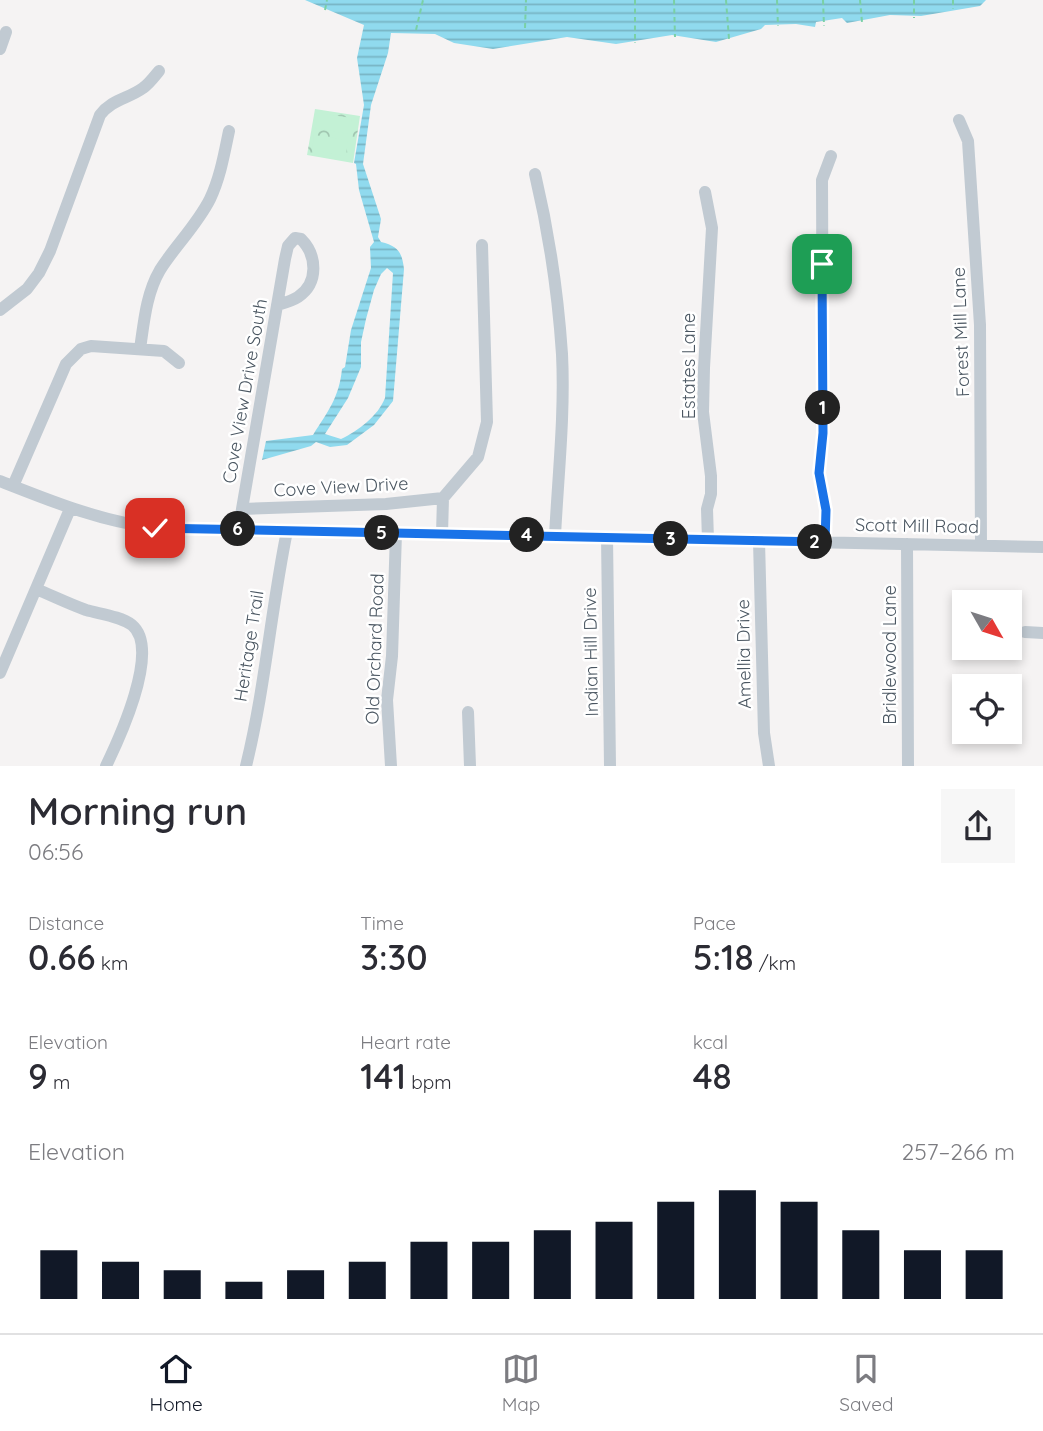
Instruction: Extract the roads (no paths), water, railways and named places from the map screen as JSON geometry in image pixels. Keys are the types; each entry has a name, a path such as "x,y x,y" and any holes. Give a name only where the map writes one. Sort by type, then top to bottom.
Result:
{"street":[{"path":"0,49 6,32"},
{"path":"0,310 27,289 39,273 50,251 100,115 116,100 143,88 159,71"},
{"name":"Forest Mill Lane","path":"959,120 968,141 980,325 981,545"},
{"path":"141,349 145,312 159,271 209,201 220,175 229,131"},
{"path":"825,542 826,510 819,473 823,433 822,180 831,156"},
{"path":"535,174 547,223 562,355 555,536"},
{"name":"Estates Lane","path":"705,192 712,228 703,412 711,476 711,494 707,509 708,540"},
{"name":"Cove View Drive South","path":"239,529 242,509 277,305 285,259 292,241 295,238 301,239 313,255 314,271 306,290 299,297 277,305"},
{"path":"442,534 443,498 478,457 487,422 482,246"},
{"path":"13,486 66,364 74,355 91,346 141,349 164,351 179,363"},
{"name":"Scott Mill Road","path":"0,481 70,509 107,520 143,526 1043,547"},
{"name":"Cove View Drive","path":"242,509 386,504 443,498"},
{"path":"0,673 70,509"},
{"name":"Heritage Trail","path":"246,766 254,734 277,578 287,531"},
{"name":"Old Orchard Road","path":"391,766 387,700 393,656 396,533"},
{"name":"Indian Hill Drive","path":"607,537 610,766"},
{"name":"Amellia Drive","path":"760,541 764,733 769,766"},
{"name":"Bridlewood Lane","path":"907,544 908,766"},
{"path":"36,589 85,609 119,619 132,625 139,634 143,657 135,692 119,740 106,766"},
{"path":"1025,632 1043,633"},
{"path":"468,712 470,766"}],"water":[{"path":"305,0 986,0 980,6 921,16 890,15 847,23 842,18 816,22 815,27 796,24 765,25 761,29 716,42 672,35 616,44 567,37 493,49 454,43 435,34 391,33 388,53 371,105 363,164 381,219 378,237 381,242 398,251 404,269 393,401 374,425 347,445 330,447 316,442 311,446 262,460 266,441 313,435 328,411 345,367 351,330 371,268 370,247 374,242 354,163 364,105 357,58 364,25","holes":["387,268 393,273 385,398 372,417 354,432 341,439 325,434 348,398 361,367 361,342 374,290 381,274"]}]}
